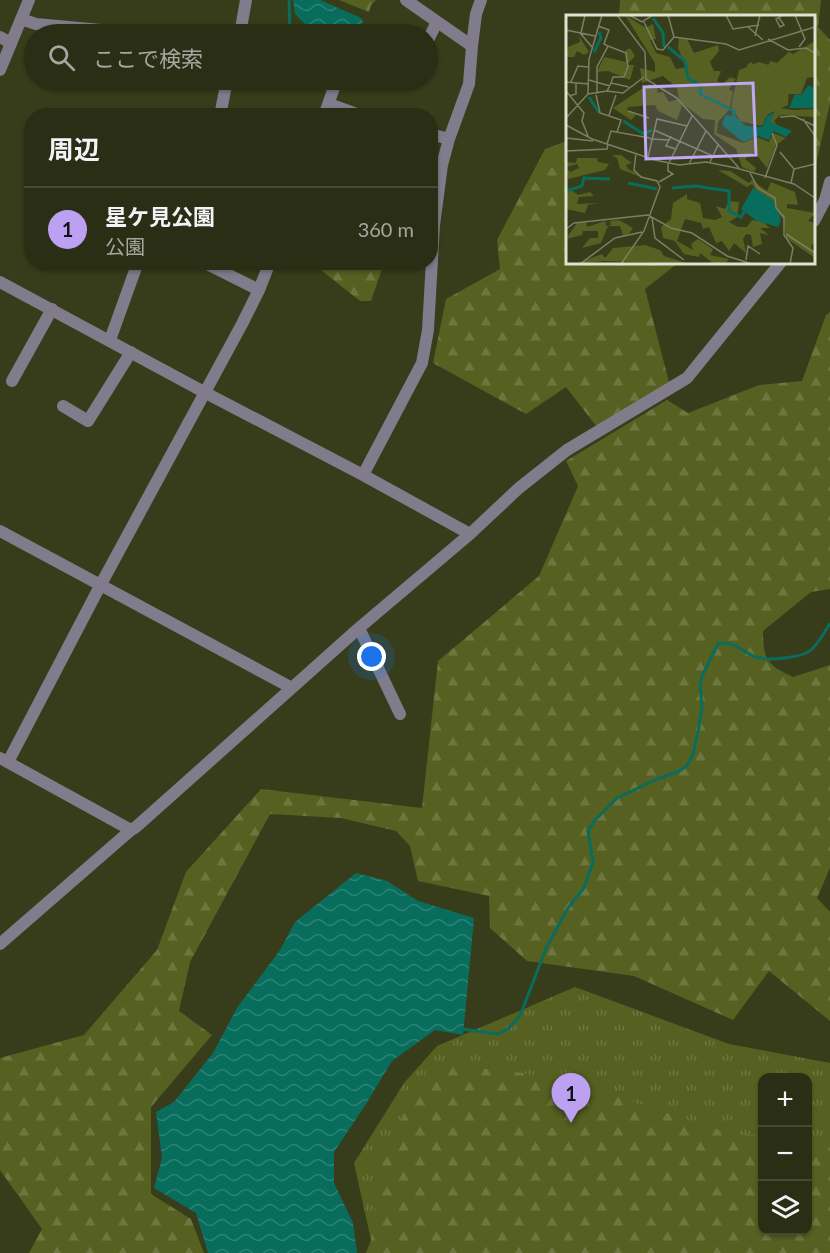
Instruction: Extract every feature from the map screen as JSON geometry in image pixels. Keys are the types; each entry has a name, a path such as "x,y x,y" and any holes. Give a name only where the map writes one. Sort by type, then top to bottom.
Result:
{"street":[{"path":"0,70 5,40 21,19 29,0"},
{"path":"242,24 246,0"},
{"path":"406,0 472,46"},
{"path":"438,195 442,165 449,139 469,84 472,46 481,0"},
{"path":"21,19 36,24"},
{"path":"222,108 225,90"},
{"path":"328,108 333,90"},
{"path":"438,136 449,139"},
{"path":"815,218 825,200 830,182"},
{"path":"0,944 136,827 359,628 470,534 519,488 567,450 687,378 779,264"},
{"path":"110,340 135,270"},
{"path":"221,270 259,290"},
{"path":"130,830 4,760 200,404 204,392 259,290 267,270"},
{"path":"363,475 422,363 428,330 431,270"},
{"path":"0,282 470,534"},
{"path":"12,381 52,309"},
{"path":"63,406 88,421 131,352"},
{"path":"0,531 292,688"},
{"path":"359,628 400,714"}],"green space":[{"path":"339,0 376,0 369,12"},
{"path":"620,0 821,0 818,27 830,40 830,103 816,164 815,15 619,15"},
{"path":"566,141 566,264 677,264 645,289 670,386 597,427 566,387 526,414 433,363 446,299 500,269 497,240 545,149"},
{"path":"321,270 382,270 371,301 360,301"},
{"path":"830,312 830,589 811,592 763,631 764,648 768,660 784,673 793,677 830,665 830,868 817,898 830,912 830,1021 769,971 733,1020 634,976 527,961 490,928 489,896 418,881 410,846 396,831 341,818 270,814 190,962 179,1011 212,1035 151,1107 151,1194 191,1219 204,1253 29,1253 42,1229 0,1170 0,1058 84,1035 157,950 186,872 261,789 422,808 438,661 539,576 578,486 566,461 667,400 688,413 759,385 802,381 826,315"},
{"path":"575,987 729,1044 830,1063 830,1253 366,1253 371,1240 354,1163 404,1083 437,1046"},
{"path":"431,1063 523,1073 615,1096 735,1135 758,1135 758,1235 812,1235 812,1139 830,1148 830,1253 370,1253 379,1162"}],"water":[{"path":"293,0 320,0 361,18 363,22 362,24 305,24 295,14"},
{"path":"356,873 387,881 418,901 474,918 463,1035 435,1030 392,1061 334,1152 334,1183 353,1223 357,1253 208,1253 196,1213 154,1188 162,1158 156,1112 174,1102 213,1053 237,1008 280,950 295,922"}],"waterway":[{"path":"289,0 290,24"},
{"path":"462,1029 498,1034 508,1029 520,1016 547,946 568,908 584,888 593,862 588,831 594,821 617,798 687,766 693,754 699,727 702,707 700,685 702,676 718,644 733,645 761,658 793,657 811,650 830,624"}],"place":[{"name":"星ケ見公園","path":"571,1123"}]}
